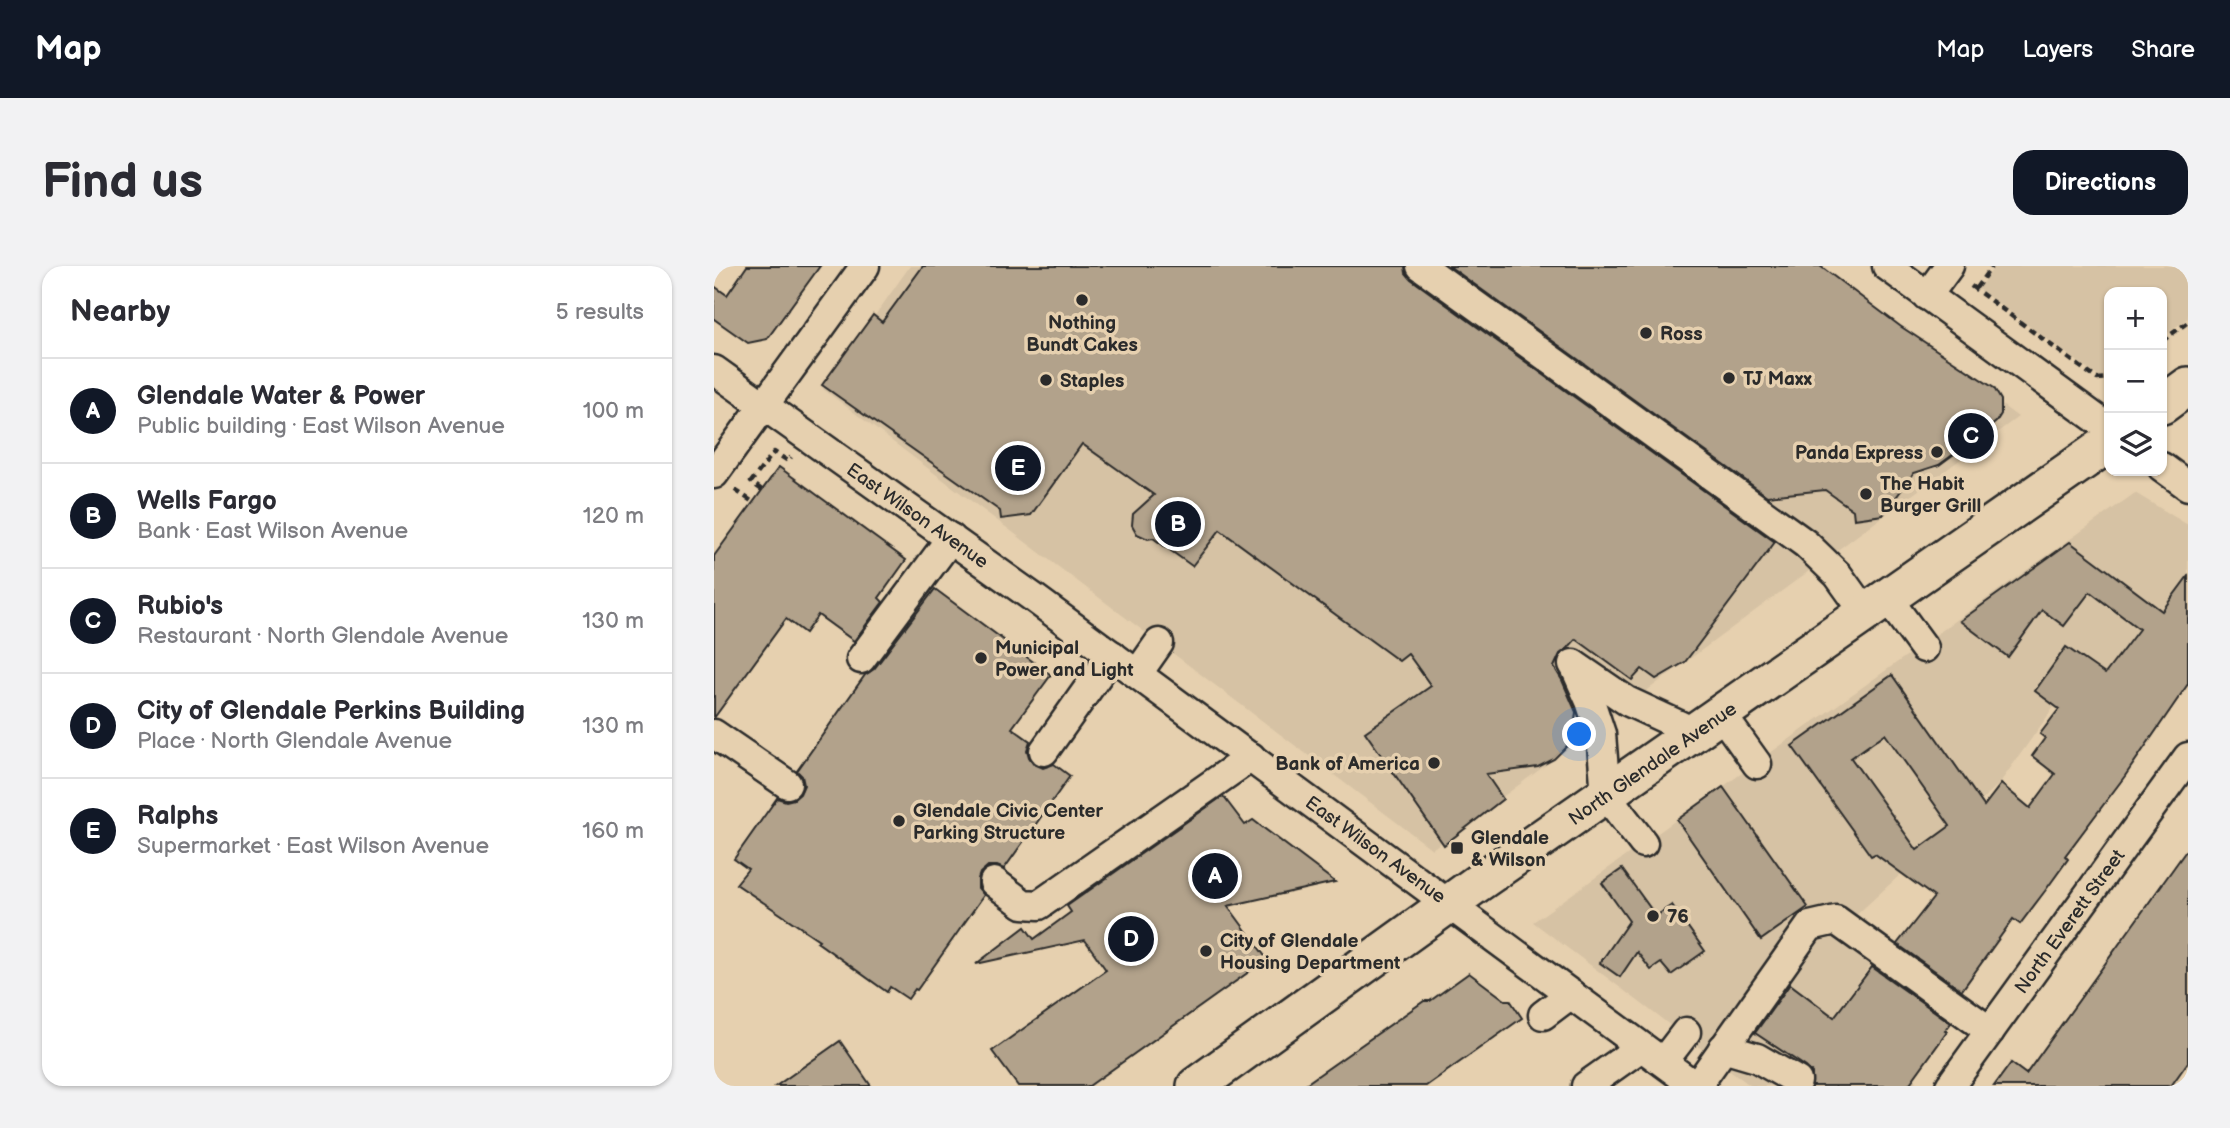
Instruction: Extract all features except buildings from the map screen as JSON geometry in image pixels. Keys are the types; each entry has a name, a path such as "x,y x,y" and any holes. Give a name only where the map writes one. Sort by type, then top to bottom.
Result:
{"main road":[{"path":"2167,401 2188,386"},
{"name":"North Glendale Avenue","path":"1196,1086 1449,904 2104,447"}],"street":[{"path":"724,482 745,429 765,406 865,266"},
{"path":"1421,266 1806,544 1924,648"},
{"path":"1887,266 2104,424"},
{"path":"1927,296 1949,266"},
{"name":"East Wilson Avenue","path":"714,370 1112,654 1696,1086"},
{"path":"2167,471 2188,486"},
{"path":"861,659 951,538"},
{"path":"1138,673 1159,643"},
{"path":"1044,751 1112,654"},
{"path":"1643,843 1606,794 1601,734 1590,701 1568,660 1627,701 1709,724 1757,764"},
{"path":"714,734 787,784"},
{"path":"994,882 1023,904 1039,905 1251,757"},
{"name":"North Everett Street","path":"1950,1086 2188,757"},
{"path":"1696,1086 1810,926 1836,920 1990,1031"},
{"path":"1543,1015 1571,994"},
{"path":"1586,1086 1652,1055 1686,1032"},
{"path":"1723,1048 1757,1058 1797,1081"}],"path":[{"path":"1992,266 1973,287 2096,379 2104,378"},
{"path":"2167,337 2188,322"},
{"path":"762,491 751,482 774,452 788,461 793,454"},
{"path":"724,482 753,502"}],"shaded area":[{"path":"910,266 1816,266 2018,417 1432,849 823,389"},
{"path":"1995,266 2188,266 2188,318 2167,333 2167,287 2104,287 2102,379 1978,289"},
{"path":"2135,493 2188,525 2188,622 2167,651 2139,629 2105,674 2087,661 1999,784 1840,930 1877,956 1834,1016 1916,1081 1912,1086 1751,1086 1533,922"}],"place":[{"name":"Nothing Bundt Cakes","path":"1082,300"},
{"name":"Ross","path":"1646,333"},
{"name":"TJ Maxx","path":"1729,378"},
{"name":"Staples","path":"1046,380"},
{"name":"Rubio's","path":"1971,436"},
{"name":"Panda Express","path":"1937,452"},
{"name":"Ralphs","path":"1018,468"},
{"name":"The Habit Burger Grill","path":"1866,494"},
{"name":"Wells Fargo","path":"1178,524"},
{"name":"Municipal Power and Light","path":"981,658"},
{"name":"Bank of America","path":"1434,763"},
{"name":"Glendale Civic Center Parking Structure","path":"899,821"},
{"name":"Glendale & Wilson","path":"1457,848"},
{"name":"Glendale Water & Power","path":"1215,876"},
{"name":"76","path":"1653,916"},
{"name":"City of Glendale Perkins Building","path":"1131,939"},
{"name":"City of Glendale Housing Department","path":"1206,951"}]}
